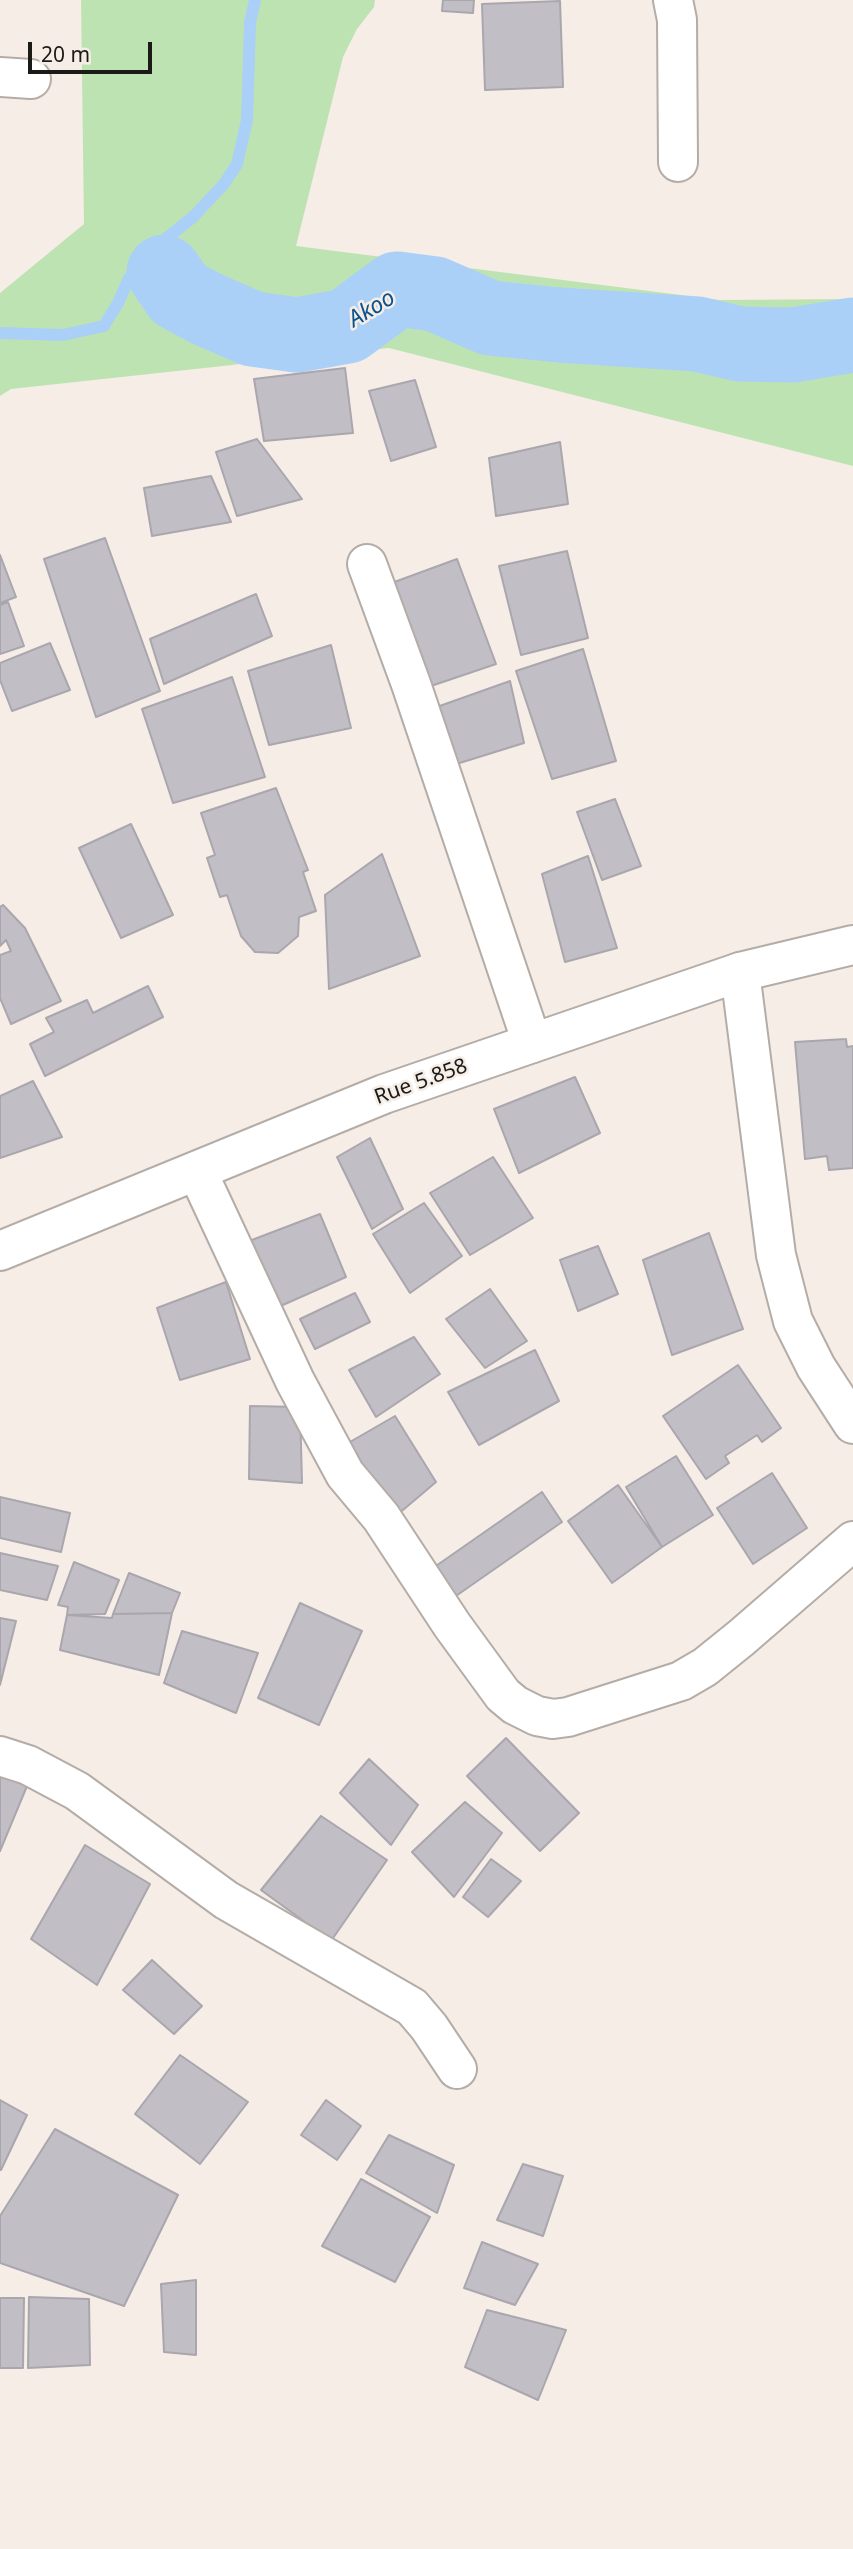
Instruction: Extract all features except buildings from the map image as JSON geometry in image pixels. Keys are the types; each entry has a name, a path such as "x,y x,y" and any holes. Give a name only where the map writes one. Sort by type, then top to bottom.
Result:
{"street":[{"path":"673,0 677,20 678,162"},
{"path":"367,564 411,684 532,1043"},
{"name":"Rue 5.858","path":"0,1251 384,1094 740,972 853,945"},
{"path":"740,972 776,1255 793,1321 816,1367 853,1424"},
{"path":"197,1171 295,1381 345,1474 381,1517 452,1626 503,1695 516,1705 537,1716 553,1719 568,1717 681,1681 705,1667 741,1638 853,1541"},
{"path":"0,1756 28,1765 77,1791 226,1900 412,2007 457,2069"}],"green space":[{"path":"81,0 375,0 374,7 357,29 343,57 296,246 720,300 853,299 853,466 389,348 11,389 0,396 0,293 84,224"}],"waterway":[{"name":"Akoo","path":"0,333 63,335 104,326 129,278 148,272 164,272 167,238 194,216 224,184 237,164 247,120 250,23 255,0"},
{"name":"Akoo","path":"164,272 179,294 207,309 253,329 297,335 347,326 397,289 435,294 490,318 697,334 740,344 793,345 853,335"}]}
